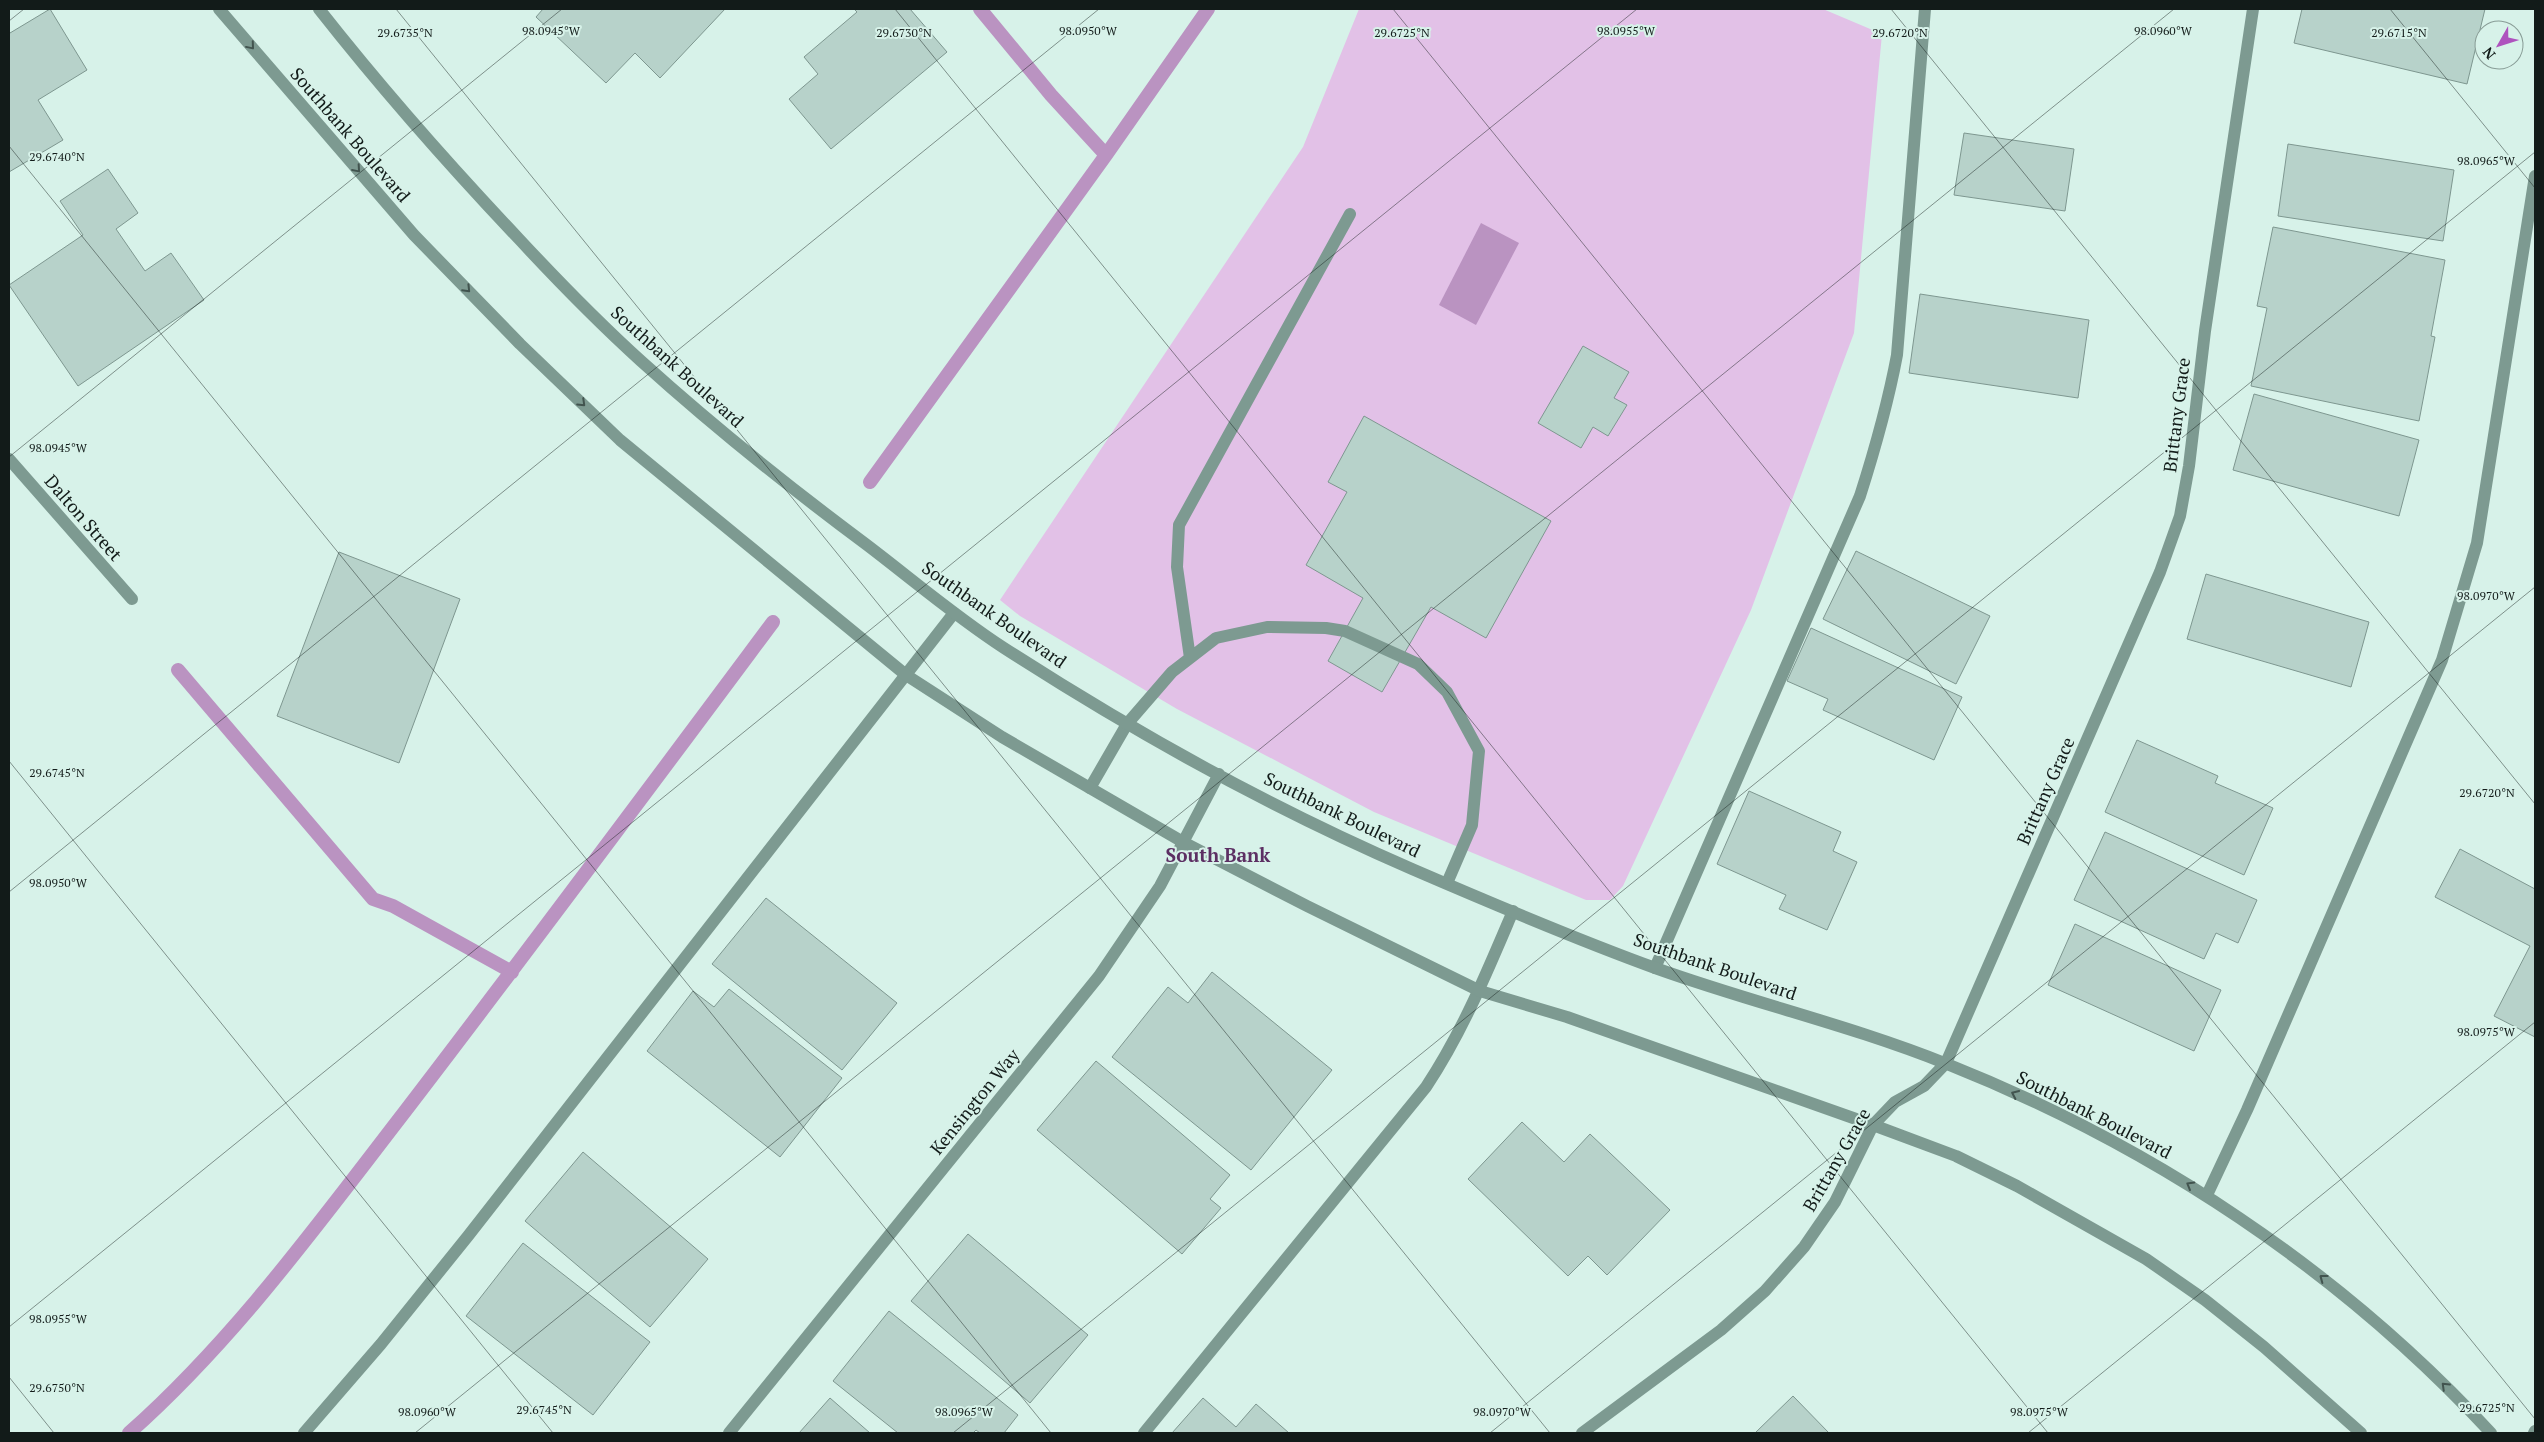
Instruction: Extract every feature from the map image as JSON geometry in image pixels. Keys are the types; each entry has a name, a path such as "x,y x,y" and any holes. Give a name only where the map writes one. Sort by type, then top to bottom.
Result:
{"street":[{"name":"Southbank Boulevard","path":"220,9 414,235 520,344 620,440 906,675 1002,736 1183,842 1307,906 1480,991 1567,1017 1873,1125 1956,1156 2017,1186 2146,1259 2264,1347 2361,1433"},
{"name":"Southbank Boulevard","path":"319,9 411,122 568,292 637,357 783,483 954,613 1004,648 1127,724 1318,826 1513,911 1655,968 1853,1031 1946,1063 2070,1120 2207,1195 2277,1243 2334,1286 2419,1361 2491,1433"},
{"path":"1655,968 1860,496 1876,448 1888,403 1896,355 1925,9"},
{"name":"Brittany Grace","path":"1582,1433 1721,1330 1765,1291 1804,1247 1835,1202 1873,1125 1895,1102 1924,1086 1946,1063 2160,572 2180,516 2189,466 2207,321 2253,9"},
{"path":"2207,1195 2255,1093 2442,660 2477,543 2535,176"},
{"path":"1190,658 1177,567 1179,525 1350,214"},
{"name":"Dalton Street","path":"9,459 132,599"},
{"path":"304,1433 381,1344 462,1244 954,613"},
{"path":"1090,788 1127,724 1172,672 1216,638 1267,627 1326,628 1345,631 1418,664 1447,692 1478,751 1472,825 1447,883"},
{"name":"Kensington Way","path":"729,1433 1099,976 1160,886 1220,774"},
{"path":"1144,1433 1426,1087 1448,1053 1480,991 1513,911"}],"shaded area":[{"path":"1359,9 1823,9 1882,34 1854,333 1751,610 1623,886 1610,900 1586,900 1374,812 1177,709 1020,616 1000,600 1303,147"},
{"path":"1481,223 1519,243 1476,325 1439,305"}],"building":[{"path":"50,9 87,70 38,100 63,140 9,172 9,31 10,33"},
{"path":"543,9 725,9 660,78 635,53 606,83 536,17"},
{"path":"854,9 910,9 947,52 831,149 789,99 818,74 804,57 857,12"},
{"path":"2302,9 2485,9 2482,20 2474,20 2474,55 2467,84 2294,43"},
{"path":"1964,133 2074,149 2065,211 1954,195"},
{"path":"2288,144 2454,170 2443,241 2278,216"},
{"path":"108,169 138,213 116,229 145,271 171,253 204,300 78,386 9,285 83,235 60,201"},
{"path":"2273,227 2445,260 2431,336 2435,337 2419,421 2251,386 2267,308 2257,306"},
{"path":"1920,294 2089,320 2078,398 1909,373"},
{"path":"1583,346 1629,372 1614,398 1627,405 1608,436 1593,427 1581,448 1538,423"},
{"path":"2254,394 2419,440 2399,516 2233,470"},
{"path":"1364,416 1551,521 1486,638 1431,607 1382,692 1328,661 1363,598 1306,565 1347,492 1328,482"},
{"path":"1856,551 1990,616 1956,684 1823,619"},
{"path":"339,552 460,599 399,763 277,716"},
{"path":"2206,574 2369,622 2351,687 2187,639"},
{"path":"1811,628 1962,697 1934,760 1823,710 1828,699 1787,681"},
{"path":"2137,740 2218,776 2215,783 2273,808 2244,875 2105,812"},
{"path":"1749,791 1841,832 1833,851 1857,862 1827,930 1779,909 1786,895 1717,864"},
{"path":"2105,832 2257,900 2238,943 2216,933 2204,959 2074,900"},
{"path":"2460,849 2535,889 2535,1037 2494,1016 2530,946 2435,897"},
{"path":"766,898 897,1003 842,1070 712,964"},
{"path":"2075,924 2221,990 2194,1051 2048,985"},
{"path":"1212,972 1332,1070 1251,1170 1112,1057 1168,987 1188,1003"},
{"path":"729,989 842,1078 780,1157 647,1051 693,991 714,1007"},
{"path":"1096,1061 1230,1175 1210,1199 1221,1208 1182,1254 1037,1130"},
{"path":"1522,1122 1564,1162 1590,1134 1670,1210 1607,1275 1588,1256 1568,1276 1468,1179"},
{"path":"583,1152 708,1259 650,1327 525,1221"},
{"path":"968,1234 1088,1335 1030,1403 911,1301"},
{"path":"523,1243 650,1342 593,1415 466,1316"},
{"path":"889,1311 1018,1415 1004,1433 980,1433 976,1430 973,1433 898,1433 833,1381"},
{"path":"1793,1396 1829,1433 1755,1433"},
{"path":"830,1398 870,1433 799,1433"},
{"path":"1203,1398 1236,1427 1256,1404 1289,1433 1172,1433"}],"waterway":[{"path":"980,9 1051,95 1106,155"},
{"path":"870,482 1106,155 1208,9"},
{"path":"129,1433 204,1359 274,1280 307,1239 589,869 773,622"},
{"path":"178,670 373,899 393,906 512,972"}],"district":[{"name":"South Bank","path":"1218,855"}]}
